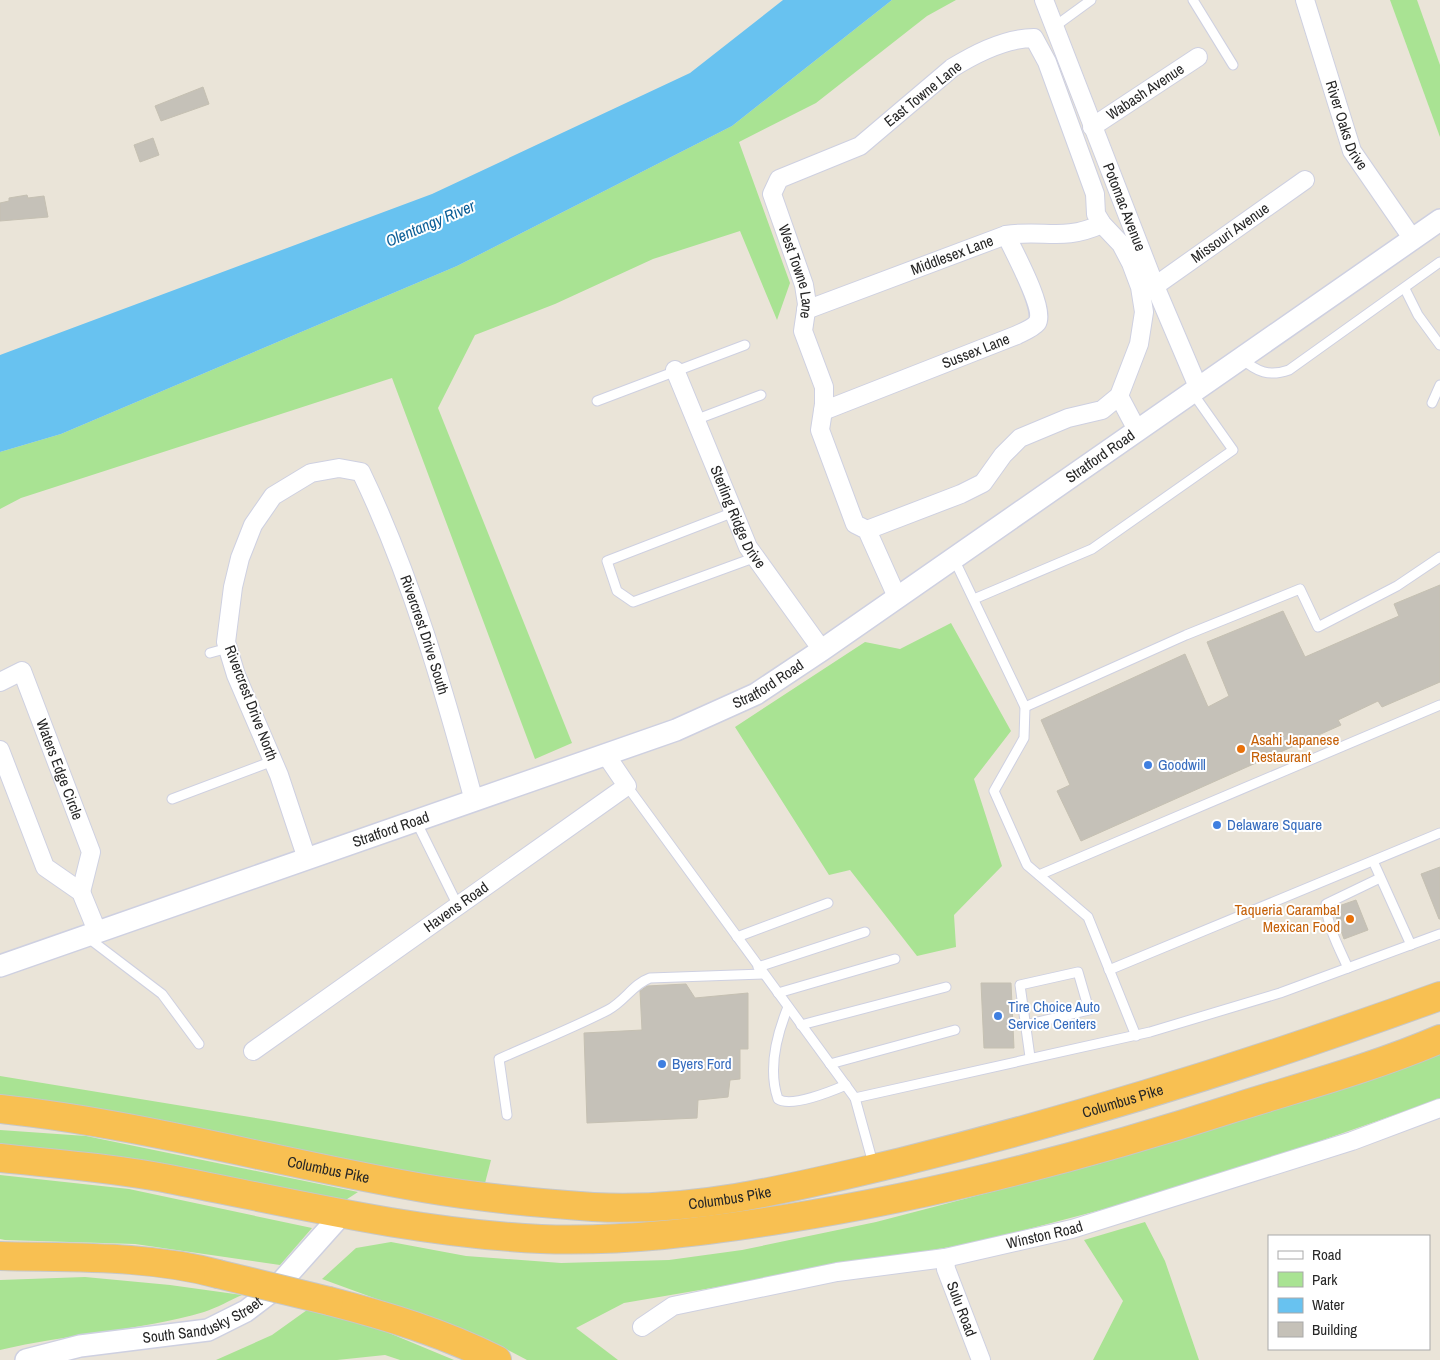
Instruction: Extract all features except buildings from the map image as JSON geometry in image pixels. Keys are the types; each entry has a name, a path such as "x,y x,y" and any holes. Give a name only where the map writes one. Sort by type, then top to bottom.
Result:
{"highway":[{"name":"Columbus Pike","path":"0,1109 144,1131 422,1188 510,1200 596,1207 687,1206 754,1195 955,1148 1152,1092 1370,1021 1440,996"},
{"name":"Columbus Pike","path":"0,1158 165,1178 342,1214 448,1231 541,1239 613,1240 719,1230 831,1212 966,1184 1170,1129 1323,1080 1440,1038"},
{"path":"342,1214 373,1194 422,1188"},
{"path":"0,1256 142,1261 192,1267 373,1312 449,1337 497,1360"}],"street":[{"path":"1044,0 1054,27"},
{"name":"River Oaks Drive","path":"1305,0 1352,151 1412,238"},
{"name":"Potomac Avenue","path":"1054,27 1195,389"},
{"name":"East Towne Lane","path":"779,180 860,146 952,68 968,58 1017,38 1034,38 1039,44 1095,194 1096,214 1102,224"},
{"name":"Wabash Avenue","path":"1092,127 1198,57"},
{"name":"West Towne Lane","path":"779,180 772,194 804,285 806,310 804,331 824,387 820,430 855,524 867,530 897,597"},
{"name":"Missouri Avenue","path":"1155,286 1304,180"},
{"name":"Stratford Road","path":"0,966 676,730 756,694 1440,220"},
{"path":"867,530 961,494 983,483 1003,455 1020,438 1068,418 1102,410 1119,396 1136,354 1144,312 1140,287 1131,263 1121,244 1102,224"},
{"name":"Middlesex Lane","path":"806,310 1006,235 1028,232 1048,236 1070,235 1102,224"},
{"name":"Sussex Lane","path":"823,411 1017,336 1036,323 1039,317 1036,301 1006,235"},
{"name":"Sterling Ridge Drive","path":"675,370 748,547 822,650"},
{"path":"1119,396 1137,430"},
{"name":"Rivercrest Drive North","path":"307,859 273,761 236,675 226,642 232,587 253,525 273,496 311,473 339,468 361,472"},
{"name":"Rivercrest Drive South","path":"361,472 385,522 453,723 474,801"},
{"name":"Waters Edge Circle","path":"0,682 22,671 91,852 81,892"},
{"path":"0,750 45,867 81,892 91,934"},
{"path":"606,755 627,786"},
{"name":"Havens Road","path":"253,1051 627,786"},
{"name":"Winston Road","path":"642,1327 673,1306 837,1272 945,1258 1072,1229 1125,1214 1352,1141 1440,1108"},
{"name":"South Sandusky Street","path":"26,1360 80,1346 208,1330 246,1311 275,1289 342,1214"},
{"name":"Sulu Road","path":"945,1258 946,1269 981,1360"}],"lane":[{"path":"1054,27 1091,0"},
{"path":"1193,0 1233,65"},
{"path":"1240,358 1252,368 1263,373 1276,375 1289,370 1405,289 1440,262"},
{"path":"1405,289 1418,315 1440,345"},
{"path":"598,401 675,370 745,345"},
{"path":"1432,403 1440,385"},
{"path":"974,599 1092,549 1233,450 1195,389"},
{"path":"695,420 761,395"},
{"path":"734,512 607,561 617,590 633,602 756,557"},
{"path":"1025,707 1186,635 1300,589 1318,627 1397,586 1440,557"},
{"path":"954,558 1025,707 1024,738 994,791 1027,865 1088,917 1136,1036"},
{"path":"210,653 228,648"},
{"path":"1039,875 1440,705"},
{"path":"172,799 273,761"},
{"path":"627,786 855,1098 874,1168"},
{"path":"416,821 458,906"},
{"path":"1109,970 1440,833"},
{"path":"1373,861 1410,946"},
{"path":"1348,968 1326,912 1326,904 1380,878"},
{"path":"737,938 828,903"},
{"path":"507,1115 499,1059 610,1009 631,994 635,986 650,978 760,970 864,932"},
{"path":"91,934 162,994 199,1044"},
{"path":"855,1098 1136,1036 1280,993 1440,934"},
{"path":"778,993 895,959"},
{"path":"1025,1025 1089,1010 1078,972 1020,985 1025,1025 1030,1058"},
{"path":"801,1025 946,987"},
{"path":"788,1007 778,1030 774,1080 778,1099 787,1102 804,1099 846,1085"},
{"path":"830,1064 955,1030"}],"green space":[{"path":"892,0 956,0 927,16 816,103 739,142 790,283 777,320 740,231 653,259 555,304 475,335 438,408 572,743 535,759 392,378 21,498 0,509 0,452 61,434 457,266 732,126"},
{"path":"1390,0 1417,0 1440,65 1440,137"},
{"path":"951,623 1011,731 974,779 1002,866 954,915 956,947 917,956 850,870 829,875 735,727 865,642 900,649"},
{"path":"1440,1053 1440,1099 1283,1154 1135,1201 979,1242 624,1303 576,1328 618,1360 527,1360 489,1340 322,1279 356,1248 391,1242 466,1256 561,1263 669,1260 742,1250 876,1222 1095,1165"},
{"path":"0,1076 274,1121 491,1160 484,1187 0,1102"},
{"path":"0,1130 86,1136 358,1192 338,1205 0,1146"},
{"path":"0,1175 129,1189 312,1228 280,1265 135,1244 5,1240 0,1239"},
{"path":"1145,1222 1165,1261 1199,1360 1093,1360 1123,1301 1084,1240"},
{"path":"85,1277 170,1285 242,1295 209,1310 154,1324 0,1350 0,1280"},
{"path":"307,1310 377,1328 454,1360 400,1360 385,1355 337,1360 216,1360 272,1335"}],"water":[{"name":"Olentangy River","path":"783,0 892,0 732,126 457,266 61,434 0,452 0,355 432,194 690,73"}],"place":[{"name":"Asahi Japanese Restaurant","path":"1241,749"},
{"name":"Goodwill","path":"1148,765"},
{"name":"Delaware Square","path":"1217,825"},
{"name":"Taqueria Caramba! Mexican Food","path":"1350,919"},
{"name":"Tire Choice Auto Service Centers","path":"998,1016"},
{"name":"Byers Ford","path":"662,1064"}]}
